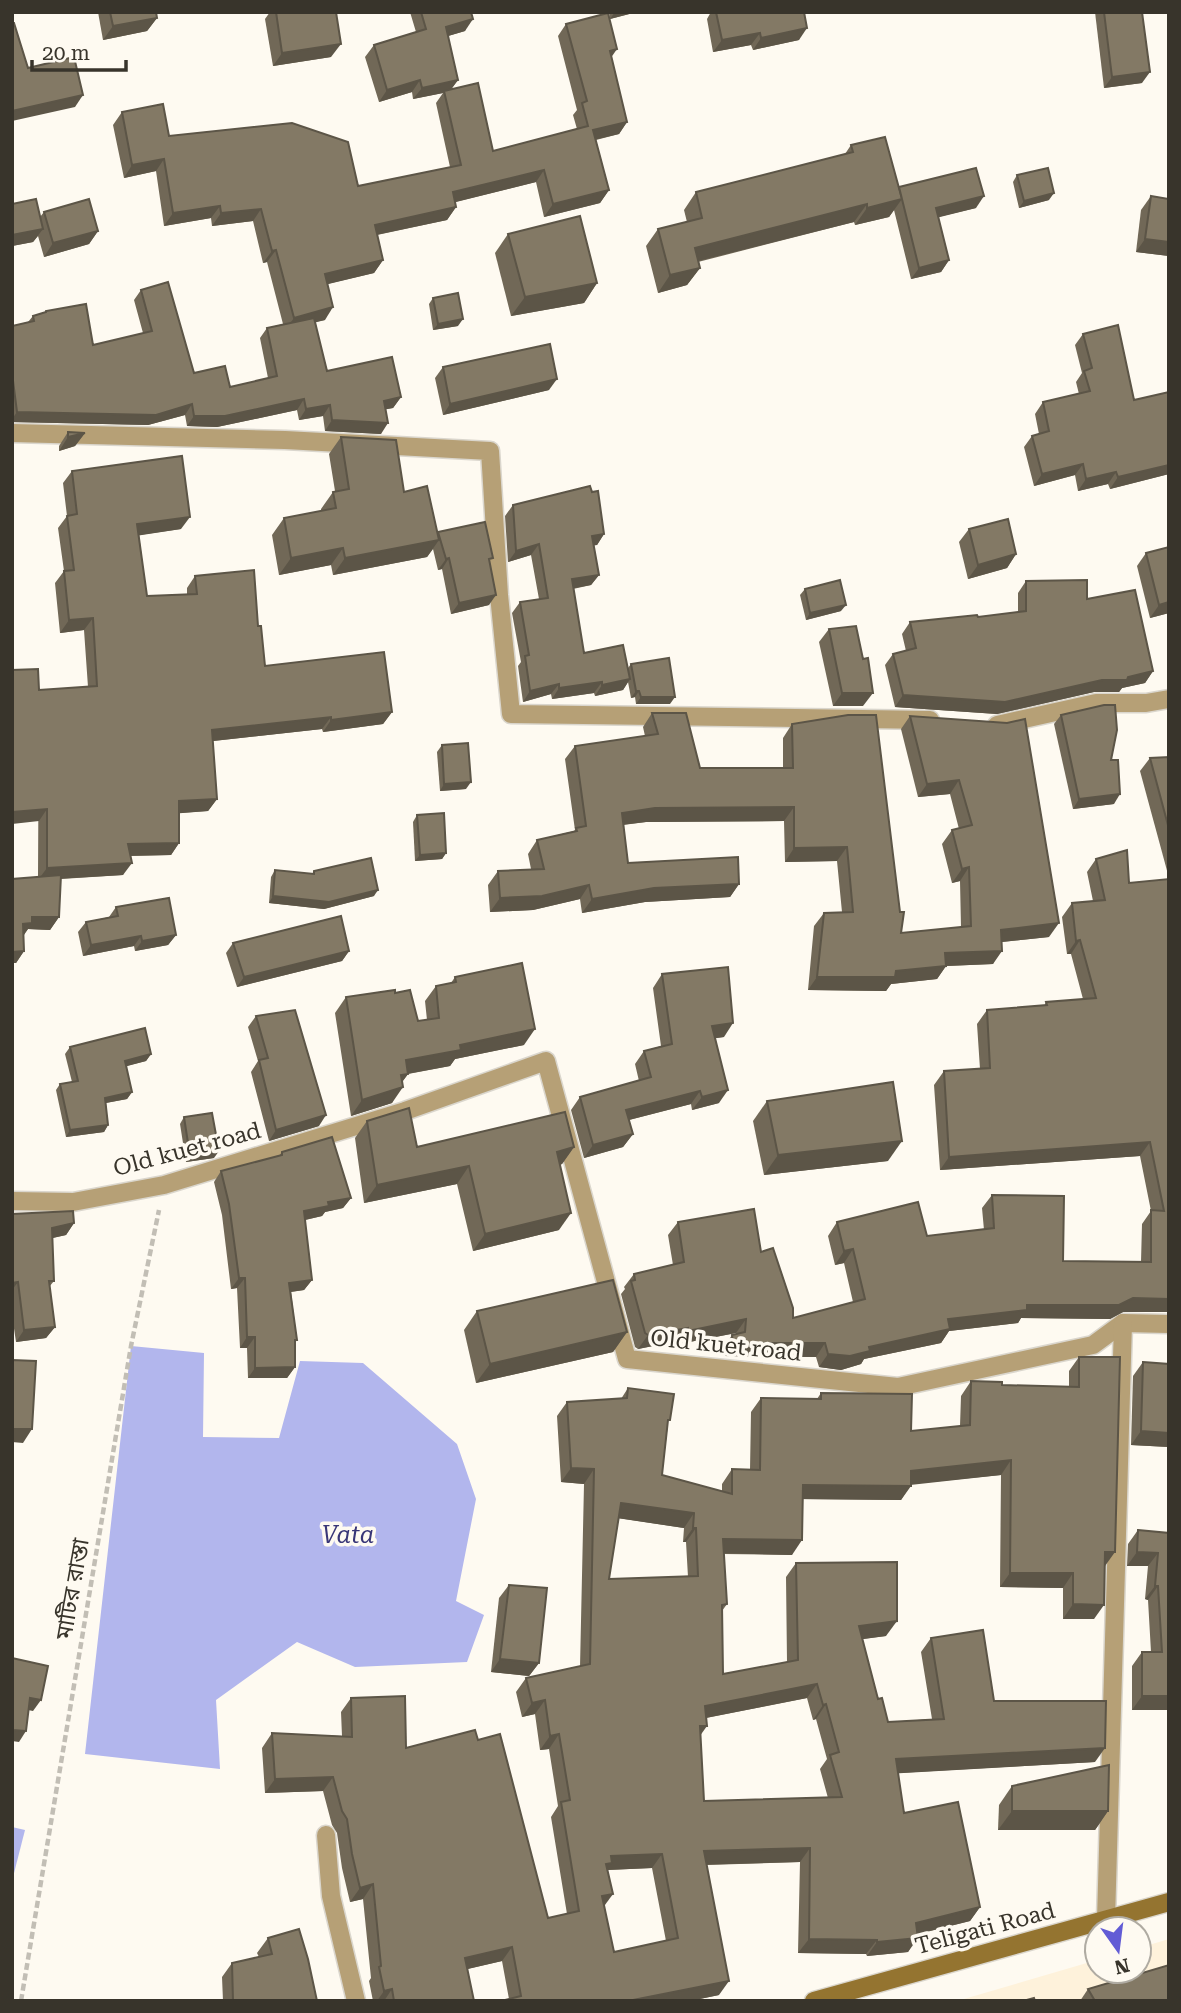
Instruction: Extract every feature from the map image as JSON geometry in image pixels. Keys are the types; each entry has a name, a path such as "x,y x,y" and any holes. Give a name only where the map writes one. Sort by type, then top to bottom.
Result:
{"main road":[{"name":"Teligati Road","path":"1124,1915 1169,1902"},
{"name":"Teligati Road","path":"814,2001 1083,1926"}],"street":[{"path":"12,433 285,440 491,451 499,595 511,714 905,718 945,721"},
{"path":"985,724 998,725 1096,703 1146,703 1169,699"},
{"name":"Old kuet road","path":"12,1201 73,1202 164,1185 405,1111 546,1062 627,1359 898,1387 1093,1345 1123,1323"},
{"path":"1106,1915 1123,1323 1169,1324"},
{"path":"326,1835 331,1896 356,2001"}],"path":[{"name":"মাটির রাস্তা","path":"21,2001 131,1346 164,1185"}],"shaded area":[{"path":"1169,1939 1169,2001 957,2001 1083,1964 1083,1985 1153,1985 1153,1944"}],"water":[{"name":"Vata","path":"131,1346 204,1353 203,1437 279,1438 300,1361 363,1363 457,1444 476,1499 456,1601 484,1615 467,1662 355,1667 297,1642 216,1700 220,1769 85,1754"},
{"path":"12,1827 25,1830 12,1881"}],"building":[{"path":"110,12 156,12 157,18 113,26"},
{"path":"276,12 336,12 341,44 282,53"},
{"path":"421,12 471,12 473,19 446,27 458,80 422,88 420,80 387,90 374,45 426,29"},
{"path":"716,12 804,12 807,28 761,38 760,33 722,40"},
{"path":"1104,12 1142,12 1150,72 1112,77"},
{"path":"608,13 617,49 610,51 627,122 593,130 609,190 553,204 544,170 453,192 456,207 375,225 383,260 325,274 333,307 294,318 276,250 272,251 261,209 221,213 220,206 173,213 164,159 132,165 122,112 163,104 169,136 292,123 348,142 358,186 461,165 444,91 478,83 493,151 588,126 582,103 587,101 566,24"},
{"path":"12,23 28,68 74,57 83,95 12,111"},
{"path":"885,137 902,199 867,208 867,204 695,248 700,268 670,275 658,229 702,218 696,192 853,152 851,145"},
{"path":"976,168 984,196 936,208 949,260 919,268 899,187"},
{"path":"1048,168 1054,193 1024,201 1017,175"},
{"path":"1151,196 1169,199 1169,242 1145,239"},
{"path":"36,199 43,229 12,235 12,204"},
{"path":"89,199 98,231 53,243 44,212"},
{"path":"580,216 597,283 525,297 508,234"},
{"path":"168,282 194,373 225,366 230,387 277,376 267,328 314,318 327,371 392,357 401,397 384,401 388,423 332,420 330,405 306,409 304,399 225,416 194,416 192,404 156,415 17,412 12,373 12,326 34,321 33,316 46,311 86,304 93,345 152,331 141,290"},
{"path":"458,293 463,319 438,324 433,298"},
{"path":"1118,325 1134,400 1169,392 1169,465 1118,477 1116,472 1086,479 1083,464 1042,474 1032,436 1049,431 1043,402 1090,391 1084,371 1092,368 1083,334"},
{"path":"550,344 557,379 450,404 443,367"},
{"path":"68,432 85,433 68,437"},
{"path":"341,437 396,440 404,492 427,486 439,540 345,558 343,548 291,558 284,518 336,508 333,492 349,489"},
{"path":"182,456 190,517 137,524 147,596 197,594 195,576 254,570 258,626 261,626 265,666 384,652 392,712 212,730 217,799 179,801 179,843 128,844 132,863 47,868 47,809 12,812 12,670 38,669 39,690 97,686 93,618 69,620 64,571 74,570 67,516 77,514 72,471"},
{"path":"590,486 592,492 598,491 604,534 592,536 599,575 572,579 584,653 623,645 630,679 602,685 602,682 559,688 559,684 530,691 525,656 529,655 520,602 548,598 539,544 516,551 513,505"},
{"path":"1008,519 1016,554 978,565 969,529"},
{"path":"485,522 493,558 489,559 496,595 459,603 449,558 446,559 438,532"},
{"path":"1169,547 1169,602 1159,605 1146,553"},
{"path":"840,580 846,605 810,613 805,589"},
{"path":"1087,580 1087,599 1135,590 1153,671 1128,677 1127,680 1102,680 1005,702 903,695 893,654 916,648 910,622 1026,611 1026,581"},
{"path":"856,626 863,659 868,658 873,693 842,693 829,629"},
{"path":"669,658 675,697 641,697 639,691 636,691 631,664"},
{"path":"1115,705 1117,730 1111,760 1118,760 1120,794 1079,799 1061,715"},
{"path":"652,713 686,713 700,768 793,768 792,724 848,715 876,715 900,912 904,912 901,933 971,926 969,867 962,869 952,830 972,825 959,780 927,784 910,716 1007,723 1025,719 1059,923 1001,930 1002,951 945,953 946,966 896,971 895,977 817,977 824,913 853,912 847,847 794,848 794,807 655,808 622,813 628,863 738,857 739,884 654,888 592,899 589,885 542,896 500,898 498,871 544,869 537,840 577,831 576,828 586,826 575,746 658,734"},
{"path":"468,743 471,782 444,784 442,745"},
{"path":"1169,757 1169,829 1150,758"},
{"path":"444,813 446,853 420,855 417,815"},
{"path":"1127,850 1129,883 1169,879 1169,1299 1133,1298 1119,1305 1027,1305 1027,1310 948,1319 950,1329 869,1347 870,1351 850,1356 828,1354 825,1343 733,1343 732,1335 745,1332 746,1319 688,1331 688,1328 648,1335 645,1333 631,1281 635,1280 634,1274 684,1262 678,1222 754,1209 761,1252 773,1248 793,1308 793,1318 865,1299 853,1249 844,1251 837,1222 918,1202 927,1236 994,1228 992,1195 1064,1196 1063,1261 1151,1262 1151,1210 1164,1211 1150,1142 949,1157 944,1071 990,1068 987,1010 1096,998 1080,940 1076,941 1072,903 1105,900 1096,859"},
{"path":"371,858 378,890 329,902 273,896 275,870 314,874 314,871"},
{"path":"61,875 59,917 32,917 32,923 23,924 24,951 12,952 12,879"},
{"path":"169,898 176,935 142,941 141,936 91,945 86,922 118,916 116,907"},
{"path":"341,916 349,951 244,977 233,943"},
{"path":"522,963 535,1029 460,1045 461,1050 406,1060 408,1074 401,1075 403,1087 362,1100 346,997 410,990 418,1021 439,1018 436,986 456,982 455,977"},
{"path":"728,967 733,1023 712,1026 728,1090 702,1097 700,1091 626,1110 633,1134 593,1145 580,1097 651,1077 644,1051 672,1044 662,974"},
{"path":"295,1010 326,1115 276,1130 259,1060 268,1058 256,1016"},
{"path":"145,1028 151,1054 125,1061 132,1092 105,1098 108,1125 70,1130 60,1084 78,1081 70,1047"},
{"path":"893,1082 902,1141 778,1155 767,1101"},
{"path":"409,1108 417,1147 565,1112 574,1147 557,1152 571,1213 485,1234 469,1166 377,1185 367,1121"},
{"path":"212,1113 219,1151 190,1156 184,1117"},
{"path":"332,1137 351,1198 328,1202 329,1206 304,1211 312,1280 289,1283 297,1340 295,1367 255,1368 255,1337 247,1337 245,1278 239,1278 229,1204 221,1171 282,1155 282,1152"},
{"path":"73,1211 74,1223 52,1228 54,1281 49,1281 55,1327 24,1330 18,1282 12,1283 12,1214"},
{"path":"613,1280 627,1332 490,1364 477,1311"},
{"path":"1079,1357 1120,1357 1115,1552 1105,1552 1104,1605 1073,1604 1073,1573 1010,1573 1011,1460 911,1471 911,1486 803,1485 802,1540 723,1539 727,1604 722,1605 723,1674 798,1660 796,1563 897,1562 897,1621 859,1626 878,1699 882,1698 888,1722 944,1719 931,1638 983,1630 994,1701 1106,1701 1105,1748 896,1759 904,1813 958,1802 980,1907 916,1923 918,1938 877,1942 809,1939 810,1848 704,1851 729,1981 628,2001 501,2001 521,1996 512,1947 465,1958 474,2001 394,2001 392,1989 384,1991 379,1967 373,1884 360,1888 347,1819 342,1811 333,1777 275,1779 272,1733 352,1737 351,1698 405,1696 406,1748 475,1730 478,1740 500,1734 548,1918 579,1911 561,1802 570,1800 559,1734 550,1736 545,1700 532,1703 526,1678 590,1664 594,1469 571,1468 567,1402 627,1398 628,1388 674,1394 668,1420 662,1475 732,1494 732,1469 760,1470 761,1398 821,1399 821,1393 912,1394 911,1431 970,1425 971,1381 1002,1382 1002,1385 1079,1387","holes":["621,1503 694,1513 698,1576 609,1579","817,1684 823,1705 826,1704 839,1752 830,1755 842,1797 704,1801 700,1726 707,1726 705,1706","662,1854 678,1938 614,1952 602,1896 613,1894 606,1864 612,1863 611,1856"]},
{"path":"12,1360 36,1361 32,1429 12,1429"},
{"path":"1143,1362 1169,1364 1169,1433 1141,1431"},
{"path":"1138,1530 1169,1533 1169,1696 1142,1696 1142,1652 1162,1652 1158,1586 1155,1586 1158,1553 1137,1552"},
{"path":"509,1585 547,1588 539,1663 500,1659"},
{"path":"12,1658 48,1666 41,1700 30,1698 26,1731 12,1730"},
{"path":"1109,1765 1108,1811 1012,1811 1012,1786"},
{"path":"299,1929 317,2001 233,2001 232,1963 272,1954 268,1938"},
{"path":"1169,1965 1169,2001 1095,2001 1088,1989 1102,1985 1153,1985 1153,1970"}]}
